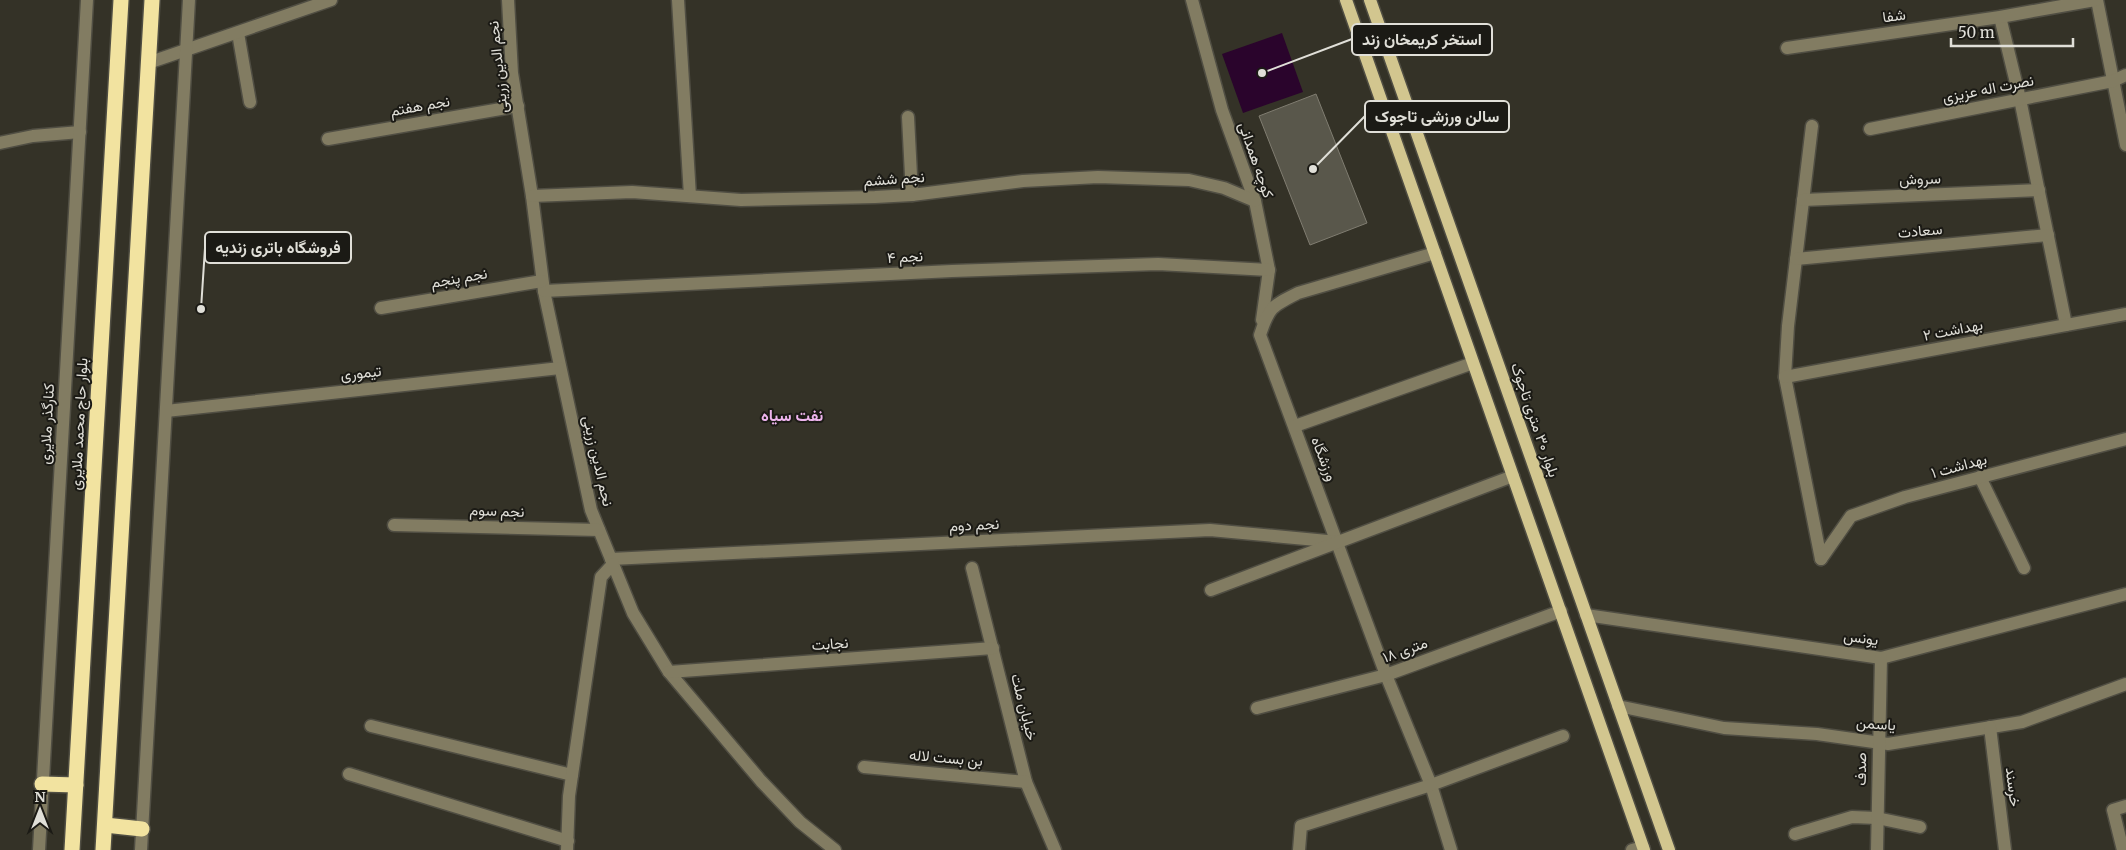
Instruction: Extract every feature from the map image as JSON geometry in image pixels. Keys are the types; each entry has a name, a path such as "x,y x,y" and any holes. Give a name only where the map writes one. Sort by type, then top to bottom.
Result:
{"highway":[{"name":"بلوار حاج محمد ملایری","path":"72,850 121,0"},
{"path":"103,850 152,0"},
{"path":"42,784 76,785"},
{"path":"105,825 142,829"}],"main road":[{"path":"1346,0 1560,611 1640,849"},
{"name":"بلوار ۳۰ متری تاجوک","path":"1370,0 1668,850"}],"street":[{"name":"کنارگذر ملایری","path":"39,850 87,0"},
{"path":"141,850 189,0"},
{"path":"148,63 331,0"},
{"name":"نجم الدین زرینی","path":"508,0 512,73 532,196 543,286 591,510 633,613 669,672 761,781 800,822 835,850"},
{"path":"678,0 690,196"},
{"path":"2096,0 2126,145"},
{"name":"شفا","path":"1787,48 2000,17 2096,0"},
{"name":"کوچه همدانی","path":"1195,1 1222,110 1255,201 1269,270 1260,334"},
{"path":"2000,17 2020,99 2066,325"},
{"path":"238,33 250,102"},
{"name":"نصرت اله عزیزی","path":"1870,129 2113,81 2126,75"},
{"name":"نجم هفتم","path":"328,138 518,106"},
{"path":"908,117 912,195"},
{"path":"1785,377 1788,326 1812,126"},
{"path":"0,143 33,136 80,132"},
{"name":"نجم ششم","path":"532,196 632,192 741,200 912,195 1023,181 1098,177 1189,180 1224,188 1255,201"},
{"name":"سروش","path":"1803,200 2039,190"},
{"name":"سعادت","path":"1796,259 2048,235"},
{"path":"1260,334 1268,312 1279,303 1298,293 1435,253"},
{"name":"نجم ۴","path":"543,286 1158,264 1269,270"},
{"name":"نجم پنجم","path":"381,308 543,286"},
{"name":"بهداشت ۲","path":"1785,377 2126,314"},
{"name":"ورزشگاه","path":"1260,334 1386,675 1431,785 1451,850"},
{"path":"1295,426 1473,363"},
{"name":"تیموری","path":"166,410 560,368"},
{"name":"بهداشت ۱","path":"1785,377 1821,559 1851,516 1905,497 2126,439"},
{"path":"1212,590 1513,476"},
{"path":"1980,477 2024,568"},
{"name":"نجم سوم","path":"394,525 599,530"},
{"name":"نجم دوم","path":"612,561 1210,530 1338,542"},
{"path":"349,774 567,845 572,775 601,577 612,561"},
{"name":"خیابان ملت","path":"972,568 1026,782 1055,850"},
{"name":"یونس","path":"1586,615 1881,658 2126,594"},
{"name":"۱۸ متری","path":"1257,708 1386,675 1560,611"},
{"name":"نجابت","path":"669,672 993,648"},
{"name":"صدف","path":"1877,850 1881,658"},
{"name":"یاسمن","path":"1618,706 1724,728 1817,734 1888,744 2022,722 2126,684"},
{"path":"371,726 572,775"},
{"name":"خرسند","path":"1990,728 2005,850"},
{"path":"1299,850 1301,826 1431,785 1563,736"},
{"name":"بن بست لاله","path":"864,767 1026,782"},
{"path":"2123,850 2113,810 2126,806"},
{"path":"1795,834 1852,817 1877,818 1920,826"}],"shaded area":[{"path":"1282,33 1303,92 1243,113 1222,54"}],"building":[{"path":"1316,94 1367,223 1310,245 1259,116"}],"place":[{"name":"استخر کریمخان زند","path":"1262,73"},
{"name":"سالن ورزشی تاجوک","path":"1313,169"},
{"name":"فروشگاه باتری زندیه","path":"201,309"}],"district":[{"name":"نفت سیاه","path":"792,415"}]}
